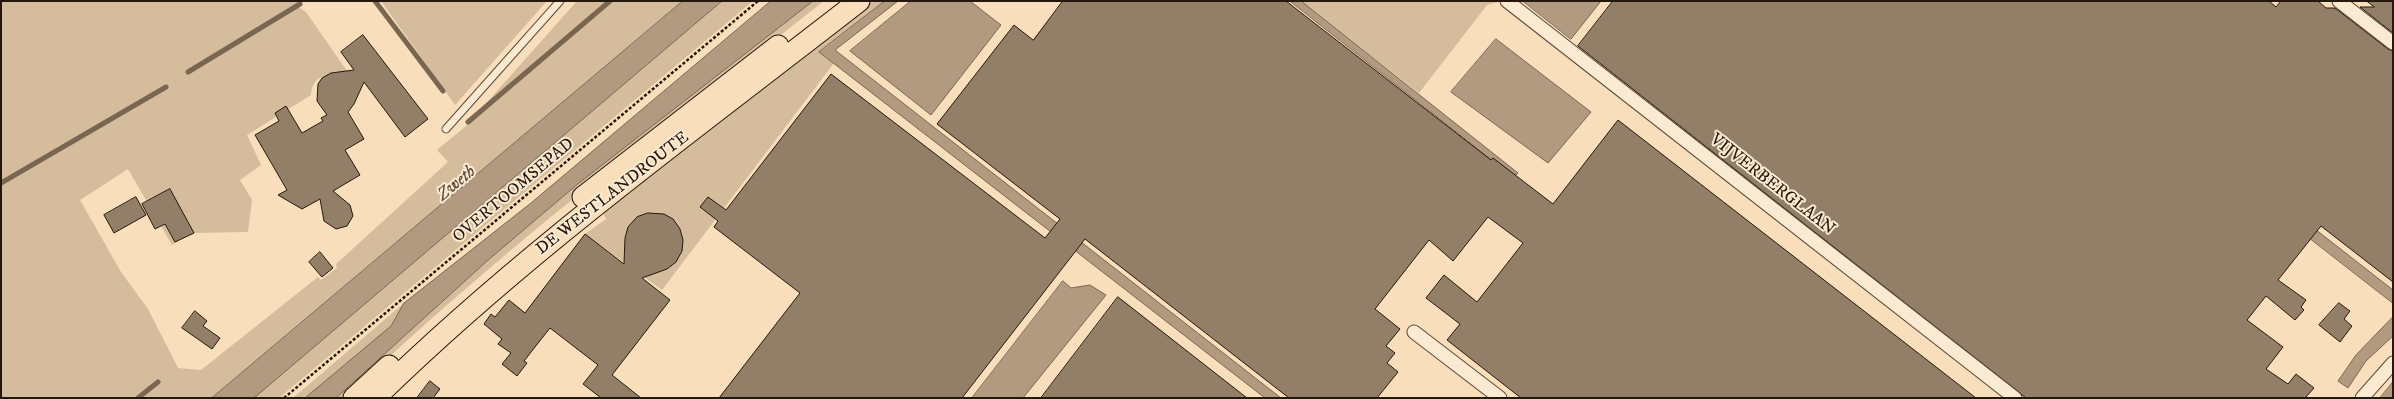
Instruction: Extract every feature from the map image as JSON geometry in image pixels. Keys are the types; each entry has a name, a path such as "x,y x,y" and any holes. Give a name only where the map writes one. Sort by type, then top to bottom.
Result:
{"main road":[{"name":"DE WESTLANDROUTE","path":"354,398 453,307 564,212 835,1"},
{"name":"DE WESTLANDROUTE","path":"376,398 462,318 563,232 859,1"}],"street":[{"name":"VIJVERBERGLAAN","path":"1507,1 2015,398"},
{"path":"2339,1 2393,43"},
{"path":"1414,332 1500,398"},
{"path":"2362,398 2393,363"}],"lane":[{"path":"446,129 560,1"}],"path":[{"name":"OVERTOOMSEPAD","path":"284,398 758,1"}],"shaded area":[{"path":"1,1 301,1 295,5 306,12 347,71 341,76 330,75 320,78 314,84 311,95 247,135 261,165 240,180 252,200 248,232 191,233 172,245 128,169 80,200 121,272 148,309 178,368 201,370 318,277 321,280 337,268 336,264 448,162 437,150 465,127 577,1 683,1 212,398 1,398"},
{"path":"381,1 547,1 455,105"},
{"path":"683,1 722,1 254,398 212,398"},
{"path":"722,1 753,1 279,398 254,398"},
{"path":"771,1 813,1 579,183 487,261 336,398 305,398 391,326 404,303 531,203"},
{"path":"813,1 824,1 640,145 520,243 461,293 346,398 336,398 487,261 579,183"},
{"path":"868,1 885,1 819,51 834,63 662,290 585,234 606,219 602,211"},
{"path":"885,1 898,1 835,50 1281,398 1265,398 819,52"},
{"path":"911,1 970,1 1001,25 931,115 850,51"},
{"path":"1290,1 1301,1 1518,173 1514,177"},
{"path":"1301,1 1501,1 1487,5 1419,93"},
{"path":"1523,1 1601,1 1571,39"},
{"path":"2005,1 2023,1 2393,290 2393,303"},
{"path":"1496,39 1591,112 1548,163 1451,92"},
{"path":"1063,281 1071,288 1090,285 1106,295 1023,398 972,398"},
{"path":"404,303 391,326 305,398 293,398"},
{"path":"2393,317 2393,336 2366,361 2348,388 2338,381 2356,355"},
{"path":"2393,382 2393,398 2380,398"}],"building":[{"path":"1063,1 1286,1 1491,160 1493,158 1553,204 1618,120 1976,398 1521,398 1447,340 1460,324 1426,298 1444,275 1477,302 1523,243 1488,217 1453,261 1429,240 1375,309 1400,329 1386,346 1395,353 1387,363 1398,372 1377,398 1289,398 1085,239 962,398 719,398 800,293 714,227 718,221 700,207 708,197 726,210 831,74 1045,238 1060,219 937,124 1014,25 1033,40"},
{"path":"1613,1 2269,1 2276,7 2281,1 2318,1 2326,8 2335,8 2388,49 2393,51 2393,282 2321,226 2278,280 2306,300 2301,307 2304,310 2295,320 2266,296 2247,320 2283,347 2266,369 2288,384 2296,374 2314,388 2306,397 2308,398 2026,398 1578,46"},
{"path":"2367,1 2393,1 2393,33 2360,7 2374,7"},
{"path":"363,35 428,119 405,137 364,82 354,104 348,112 364,139 345,150 360,175 333,191 350,205 353,216 347,226 336,229 324,221 320,199 302,209 278,195 287,190 255,135 279,121 275,113 286,106 302,133 323,121 321,118 327,115 317,101 318,84 322,78 331,73 354,70 341,52"},
{"path":"170,189 194,233 175,242 165,224 155,229 142,204"},
{"path":"136,197 146,215 114,233 104,215"},
{"path":"648,213 664,214 673,219 680,229 683,240 682,251 676,262 667,269 642,278 670,300 612,375 641,398 601,398 583,384 598,365 550,328 524,361 527,363 517,376 502,364 511,353 498,344 502,339 484,324 491,314 495,317 509,300 525,313 585,234 624,264 625,238 628,227 637,217"},
{"path":"320,252 333,268 322,277 309,262"},
{"path":"1118,297 1247,398 1041,398"},
{"path":"2339,303 2350,311 2344,319 2352,326 2340,342 2319,325"},
{"path":"195,311 207,321 203,326 220,338 212,349 182,328"},
{"path":"430,381 440,389 433,398 417,398"}],"waterway":[{"path":"375,1 443,91"},
{"path":"468,122 610,1"},
{"path":"188,72 300,4"},
{"path":"1,183 166,87"},
{"path":"138,398 158,382"}],"water label":[{"name":"Zweth","path":"457,184"}]}
